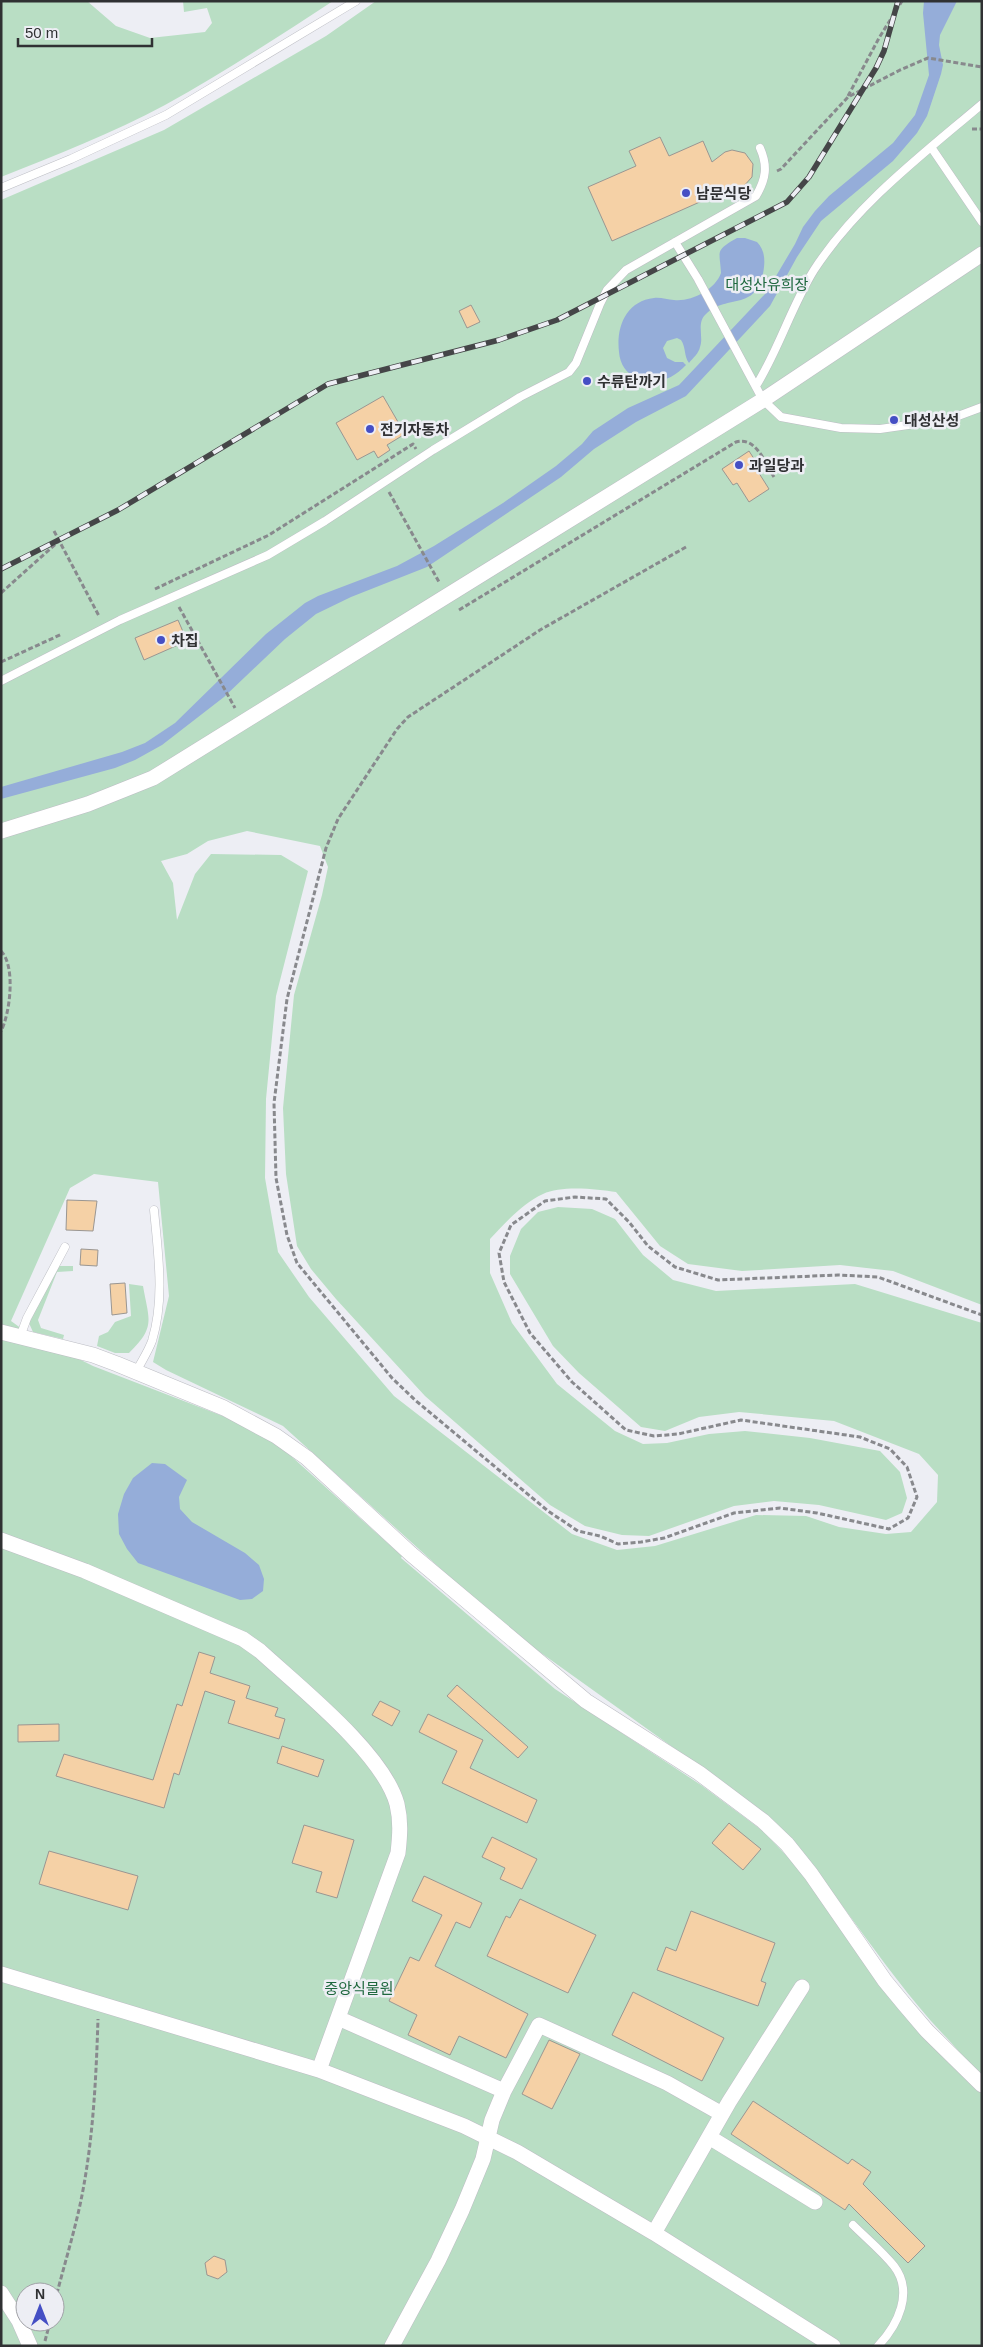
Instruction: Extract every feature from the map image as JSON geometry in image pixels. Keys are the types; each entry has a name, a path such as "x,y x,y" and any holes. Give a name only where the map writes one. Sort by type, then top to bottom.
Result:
{"street":[{"path":"1,831 88,804 153,778 763,400 982,254"},
{"path":"1,1332 93,1355 136,1372 241,1416 276,1436 307,1458 411,1554 586,1701 700,1773 763,1821 787,1844 811,1874 899,1998 927,2031 982,2085"},
{"path":"1,1540 85,1571 243,1639 260,1651 351,1735 389,1784 397,1803 401,1828 398,1853 319,2070"},
{"path":"1,1974 319,2070 488,2137 518,2152 654,2233 833,2346"},
{"path":"654,2233 722,2114 802,1987"},
{"path":"338,2018 504,2091"},
{"path":"392,2346 426,2284 458,2218 483,2159 488,2137 504,2091 539,2025 667,2084 722,2114"},
{"path":"710,2137 815,2202"},
{"path":"1,2293 19,2321 30,2346"}],"lane":[{"path":"1,188 71,159 166,115 356,1"},
{"path":"756,386 771,362 813,271 837,238 867,205 982,104"},
{"path":"931,147 982,222"},
{"path":"1,681 41,659 173,596 268,554 326,522 422,457 520,397 569,372 576,363 607,290 626,270 756,196 765,177 766,162 760,148"},
{"path":"675,242 704,290 763,400 781,417 841,428 880,429 950,419 982,407"},
{"path":"136,1372 152,1342 158,1309 159,1267 154,1210"},
{"path":"20,1337 27,1318 65,1247"},
{"path":"853,2225 895,2267 902,2286 903,2299 898,2317 888,2335 878,2346"}],"path":[{"path":"765,177 781,169 848,97 879,38 902,1"},
{"path":"848,97 918,60 928,58 982,67"},
{"path":"151,591 269,535 413,444 422,457"},
{"path":"374,468 440,582"},
{"path":"54,531 99,616"},
{"path":"1,593 59,541"},
{"path":"686,547 540,630 408,717 397,729 338,819 326,848 314,887 287,999 274,1103 276,1178 287,1235 297,1263 328,1303 392,1378 415,1400 548,1512 578,1531 600,1536 618,1544 664,1538 734,1513 780,1508 817,1513 889,1529 908,1518 917,1497 907,1467 890,1450 860,1437 741,1420 678,1434 654,1436 626,1430 572,1382 530,1333 504,1282 499,1253 511,1225 545,1201 575,1197 606,1199 629,1222 648,1246 675,1267 718,1280 838,1275 878,1276 982,1315"},
{"path":"173,596 235,709"},
{"path":"90,620 107,612"},
{"path":"1,662 65,632"},
{"path":"1,951 8,962 10,985 7,1018 1,1031"},
{"path":"60,2282 80,2205 85,2174 95,2100 99,2003"},
{"path":"43,2346 47,2332"}],"green space":[{"path":"1,1 87,1 116,26 150,38 205,32 212,23 207,8 184,12 183,1 333,1 229,68 165,105 105,134 1,177"},
{"path":"376,1 982,1 982,1305 893,1271 840,1265 742,1271 688,1264 660,1246 616,1192 589,1189 559,1189 551,1191 521,1208 490,1239 490,1273 512,1323 557,1384 615,1431 643,1444 667,1443 709,1434 745,1431 810,1438 880,1451 900,1472 907,1498 902,1513 886,1520 819,1505 774,1501 734,1506 649,1536 622,1535 585,1526 550,1505 425,1396 336,1299 311,1269 297,1246 286,1174 283,1108 294,995 328,867 320,846 247,831 208,841 187,854 161,861 173,883 177,920 195,874 211,854 281,855 308,871 276,996 266,1099 265,1178 278,1252 309,1297 394,1396 572,1534 617,1550 655,1546 756,1515 806,1516 839,1527 886,1534 911,1532 937,1502 938,1475 919,1454 834,1421 739,1412 699,1417 665,1431 641,1427 579,1373 553,1346 510,1274 510,1256 521,1229 538,1212 558,1207 592,1209 615,1219 643,1255 673,1280 716,1291 855,1284 982,1323 982,2074 966,2060 919,2007 812,1867 766,1814 505,1627 283,1426 153,1362 169,1296 158,1182 94,1174 70,1188 11,1321 29,1334 93,1366 233,1420 281,1447 402,1556 401,1558 555,1689 701,1785 763,1831 804,1874 899,2010 982,2092 982,2346 1,2346 1,200 164,130 326,36"},
{"path":"57,1266 73,1266 73,1271 57,1272 38,1320 41,1328 64,1335 63,1339 33,1332 29,1323"},
{"path":"129,1284 143,1286 148,1315 147,1329 138,1344 129,1353 115,1353 97,1346 99,1336 108,1332 115,1322 131,1316"}],"water":[{"path":"924,1 957,1 940,35 939,45 943,65 941,74 927,116 917,133 893,161 821,221 797,257 770,306 686,396 636,422 594,449 561,477 427,567 351,597 316,614 285,639 224,697 162,745 135,760 115,768 1,799 1,787 122,752 145,743 175,723 266,634 305,603 318,596 397,566 434,546 503,503 556,466 582,444 593,431 628,408 679,385 766,293 803,227 815,211 829,196 893,143 915,115 929,75 923,13"},
{"path":"737,238 745,238 757,242 763,251 764,267 761,281 756,291 749,297 723,304 706,314 701,322 701,343 699,349 689,363 681,340 677,338 667,341 663,348 667,358 675,362 683,362 686,365 676,374 664,380 651,381 630,374 624,368 621,361 618,343 621,325 630,310 644,300 657,298 688,299 708,290 714,285 721,273 720,252"},
{"path":"152,1463 165,1464 187,1480 179,1497 180,1509 192,1522 245,1553 259,1565 264,1579 263,1591 252,1599 240,1600 138,1563 127,1549 119,1534 118,1514 124,1494 133,1478"}],"building":[{"path":"660,137 669,156 703,141 712,162 725,152 732,150 745,153 753,164 752,177 743,187 729,189 612,241 588,187 636,166 629,151"},
{"path":"471,305 480,322 467,328 459,311"},
{"name":"전기자동차","path":"383,396 405,434 387,445 390,450 378,458 374,451 357,460 336,423"},
{"path":"749,451 760,468 757,470 769,489 749,502 737,483 733,485 722,469"},
{"name":"차집","path":"178,620 187,641 144,660 135,638"},
{"path":"67,1200 97,1201 93,1231 66,1230"},
{"path":"81,1249 98,1250 97,1266 80,1265"},
{"path":"125,1283 127,1313 112,1315 110,1284"},
{"path":"199,1652 215,1657 210,1673 250,1686 246,1698 278,1708 275,1716 285,1719 279,1739 228,1723 235,1701 205,1691 179,1775 174,1773 164,1808 56,1776 64,1754 153,1780 177,1704 182,1706"},
{"path":"457,1685 528,1747 518,1758 447,1696"},
{"path":"380,1701 400,1711 392,1726 372,1715"},
{"path":"428,1714 483,1740 470,1768 537,1800 527,1823 442,1783 457,1751 419,1732"},
{"path":"59,1724 59,1741 18,1742 18,1725"},
{"path":"282,1746 324,1760 318,1777 277,1763"},
{"path":"729,1823 761,1849 743,1870 712,1843"},
{"path":"304,1825 354,1840 337,1898 316,1892 322,1872 292,1863"},
{"path":"492,1837 537,1859 522,1889 500,1879 505,1868 482,1857"},
{"path":"49,1851 138,1876 128,1910 39,1884"},
{"path":"424,1876 482,1903 470,1928 456,1922 435,1966 528,2014 506,2058 459,2036 450,2055 408,2035 417,2015 389,2001 410,1957 419,1961 442,1915 412,1901"},
{"path":"520,1899 596,1935 568,1993 487,1956 506,1916 510,1918"},
{"path":"691,1911 775,1943 761,1981 766,1983 758,2006 657,1970 666,1947 676,1951"},
{"path":"633,1992 724,2038 702,2081 612,2035"},
{"path":"549,2040 580,2054 552,2109 522,2094"},
{"path":"753,2101 848,2164 852,2159 871,2172 863,2184 925,2246 908,2263 849,2204 845,2210 731,2134"},
{"path":"214,2256 225,2260 227,2272 218,2279 207,2275 205,2263"}],"railway":[{"path":"1,569 118,510 328,384 499,340 557,320 787,202 809,177 876,68 884,51 898,1"}],"place":[{"name":"남문식당","path":"686,193"},
{"name":"수류탄까기","path":"587,381"},
{"name":"대성산성","path":"894,420"},
{"name":"전기자동차","path":"370,429"},
{"name":"과일당과","path":"739,465"},
{"name":"차집","path":"161,640"}],"park label":[{"name":"대성산유희장","path":"767,284"},
{"name":"중앙식물원","path":"359,1988"}]}
